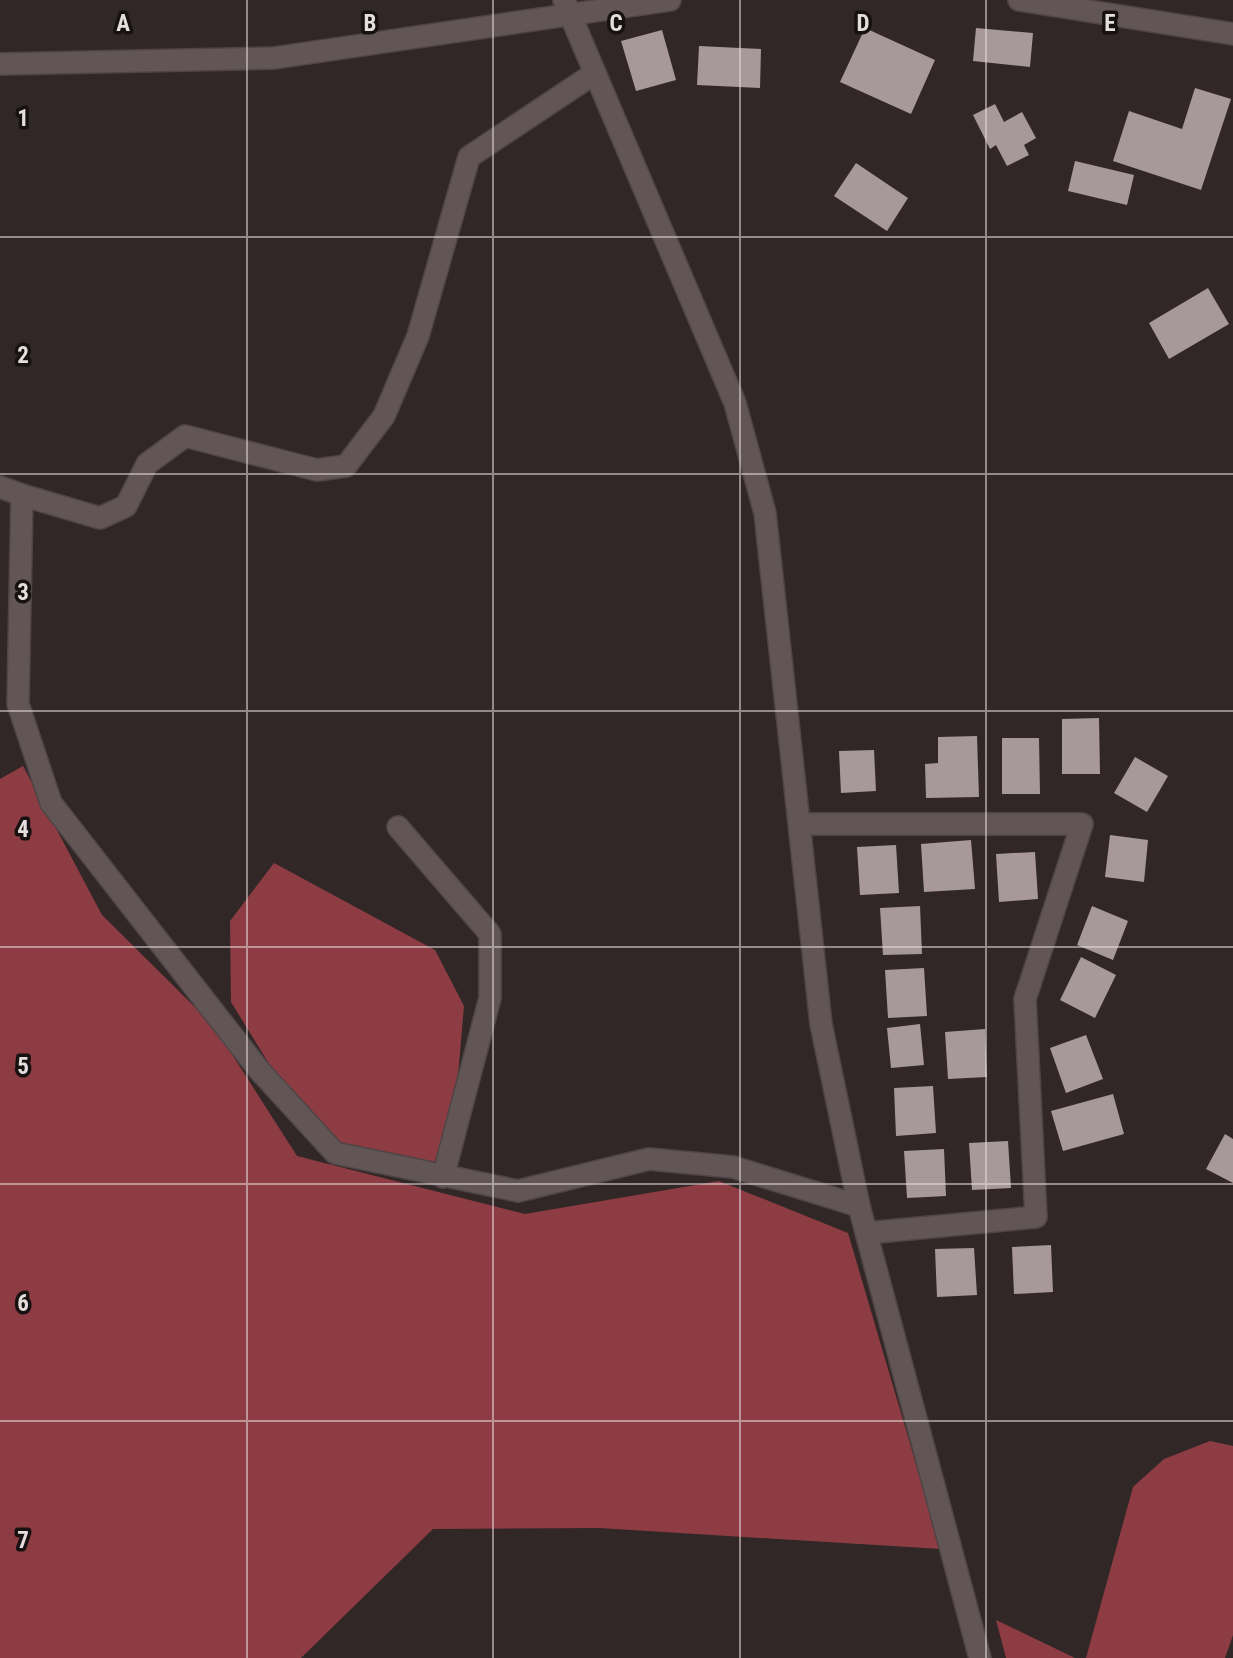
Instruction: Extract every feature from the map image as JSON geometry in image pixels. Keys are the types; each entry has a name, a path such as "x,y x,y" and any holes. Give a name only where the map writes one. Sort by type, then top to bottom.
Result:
{"street":[{"path":"0,64 274,58 567,7 670,0"},
{"path":"1019,0 1233,34"},
{"path":"567,7 735,402 765,513 821,1024 859,1206 980,1658"},
{"path":"0,487 100,518 126,506 147,464 185,436 317,470 346,466 384,416 418,336 469,157 595,73"},
{"path":"22,495 18,704 51,803 259,1070 335,1153 518,1191 649,1159 733,1167 859,1206"},
{"path":"801,824 1082,824 1025,999 1036,1217 867,1233"},
{"path":"398,827 490,934 490,998 443,1177"}],"shaded area":[{"path":"23,766 102,915 214,1026 297,1156 525,1214 719,1181 848,1233 941,1549 599,1528 433,1529 301,1658 0,1658 0,779"},
{"path":"274,863 435,950 464,1006 458,1076 465,1130 439,1163 355,1158 287,1093 231,1002 230,921"},
{"path":"1210,1441 1233,1446 1233,1635 1225,1658 1086,1658 1133,1487 1164,1459"},
{"path":"996,1620 1075,1658 1006,1658"}],"building":[{"path":"865,28 935,60 911,114 840,82"},
{"path":"976,28 1033,33 1030,67 973,61"},
{"path":"662,30 676,80 636,91 621,41"},
{"path":"699,46 761,49 760,88 697,85"},
{"path":"1195,88 1231,99 1201,190 1113,161 1129,111 1182,129"},
{"path":"995,104 1004,122 1022,112 1036,138 1024,145 1029,155 1007,166 996,145 990,149 973,115"},
{"path":"1075,161 1134,175 1127,205 1068,191"},
{"path":"856,163 908,198 887,231 834,196"},
{"path":"1208,288 1229,324 1169,359 1149,323"},
{"path":"1099,718 1100,774 1062,774 1062,719"},
{"path":"977,736 979,797 926,798 925,764 938,763 938,737"},
{"path":"1002,738 1039,738 1040,794 1002,794"},
{"path":"874,750 876,791 841,793 839,751"},
{"path":"1135,757 1168,776 1147,812 1114,793"},
{"path":"1110,835 1148,840 1144,882 1105,877"},
{"path":"971,840 975,889 924,892 921,844"},
{"path":"896,845 899,893 860,895 857,847"},
{"path":"1035,852 1038,899 999,902 996,854"},
{"path":"920,906 922,954 883,955 880,908"},
{"path":"1092,906 1128,921 1113,960 1077,945"},
{"path":"1081,957 1116,975 1095,1018 1060,1000"},
{"path":"924,968 927,1016 888,1018 885,970"},
{"path":"920,1024 924,1065 891,1068 887,1028"},
{"path":"985,1029 987,1077 948,1079 945,1032"},
{"path":"1086,1035 1103,1079 1066,1093 1050,1048"},
{"path":"933,1086 936,1133 896,1136 894,1088"},
{"path":"1113,1094 1124,1134 1063,1151 1051,1111"},
{"path":"1225,1134 1233,1139 1233,1183 1206,1169"},
{"path":"1008,1141 1011,1188 972,1190 969,1143"},
{"path":"944,1149 946,1196 907,1198 904,1151"},
{"path":"1051,1245 1053,1292 1014,1294 1012,1247"},
{"path":"974,1248 977,1295 937,1297 935,1249"}]}
